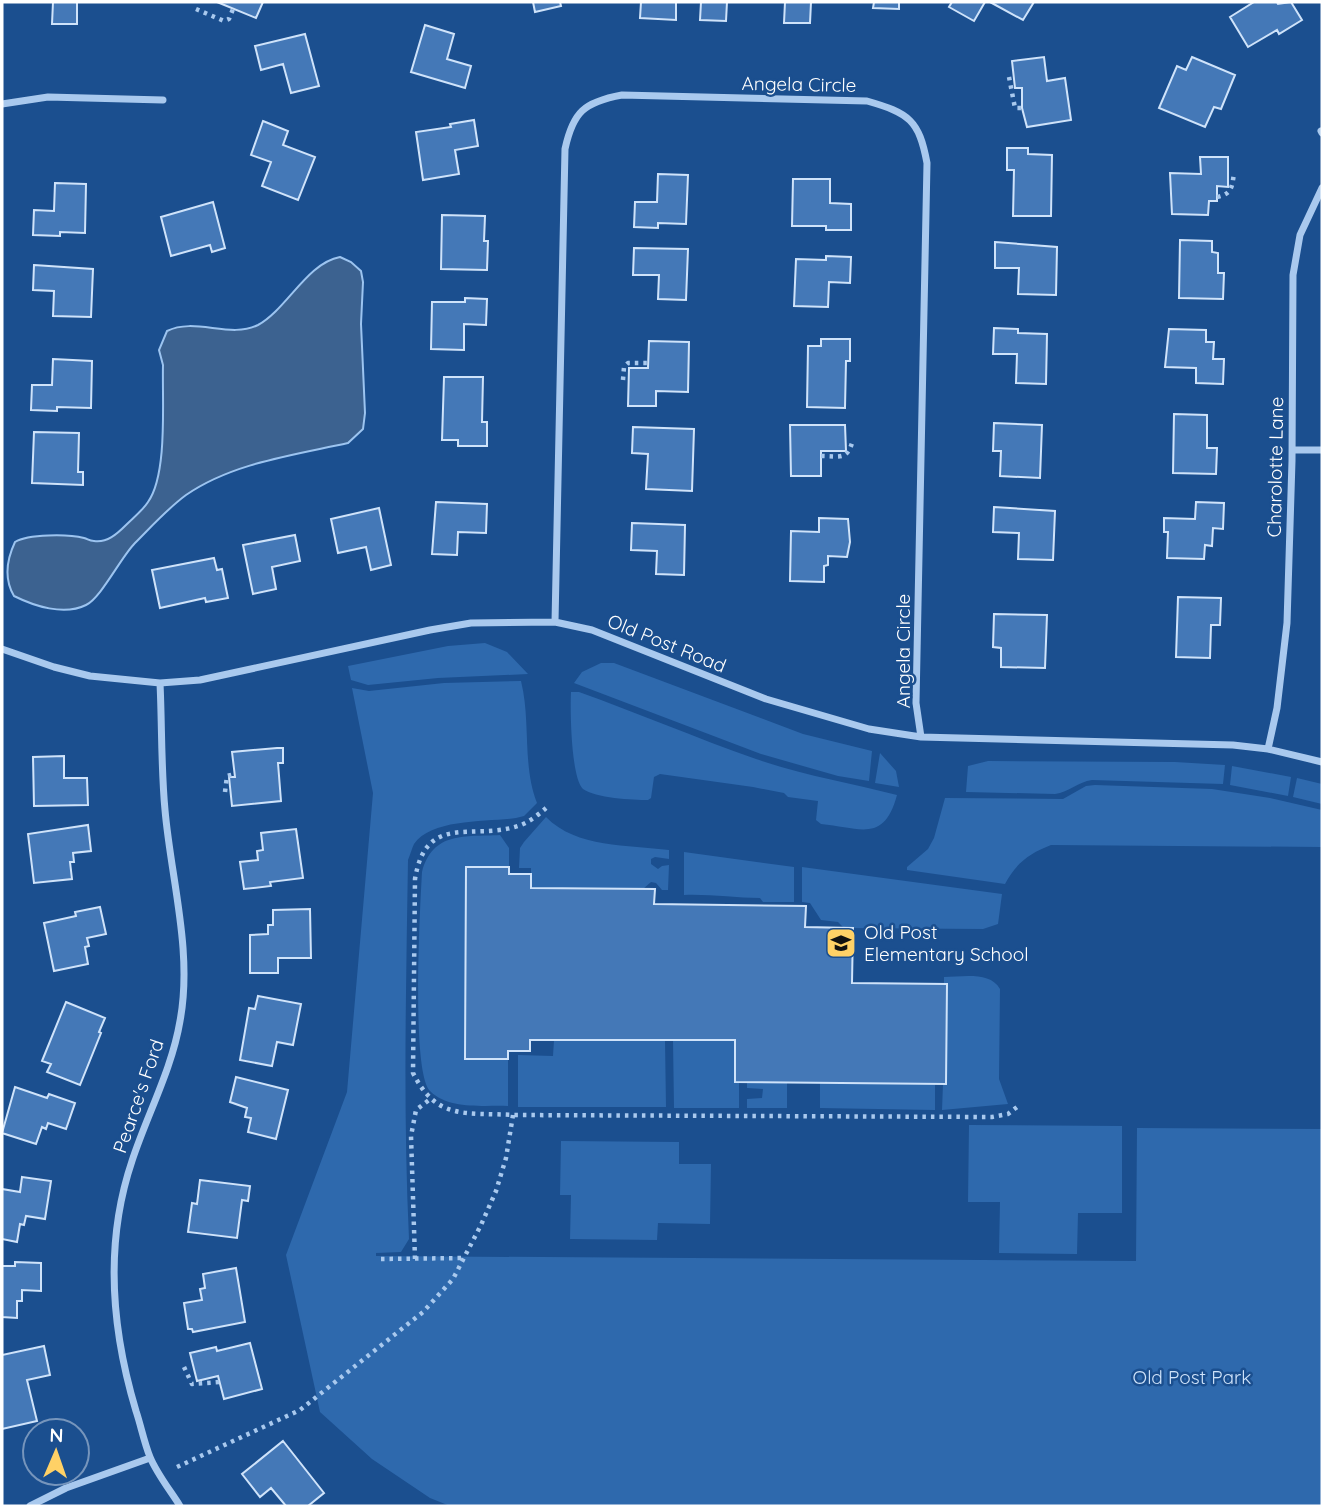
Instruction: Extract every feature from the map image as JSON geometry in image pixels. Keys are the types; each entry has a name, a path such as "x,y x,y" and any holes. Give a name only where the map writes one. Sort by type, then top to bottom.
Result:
{"street":[{"name":"Angela Circle","path":"555,622 564,163 570,127 581,111 601,99 622,96 867,101 894,108 912,121 922,139 927,163 916,703 921,737"},
{"path":"2,104 48,97 163,100"},
{"name":"Charolotte Lane","path":"1268,750 1285,654 1292,450 1293,275 1300,234 1322,188"},
{"path":"1292,450 1322,450"},
{"name":"Old Post Road","path":"2,649 90,676 160,683 201,680 471,623 555,622 592,630 766,699 869,729 921,737 1233,745 1322,762"},
{"name":"Pearce's Ford","path":"160,683 165,809 184,961 180,1020 165,1072 131,1163 119,1214 114,1277 116,1327 127,1379 150,1458 180,1506"},
{"path":"30,1506 66,1488 150,1458"}],"path":[{"path":"196,9 224,21 229,19 233,9"},
{"path":"1009,77 1015,108 1022,108"},
{"path":"1217,197 1231,191 1234,173"},
{"path":"623,380 624,366 628,363 648,363"},
{"path":"821,456 845,456 849,453 853,439"},
{"path":"225,792 225,779 234,774"},
{"path":"546,808 521,825 506,829 444,833 424,850 418,862 415,879 413,1073 429,1100 457,1112 513,1115 992,1117 1008,1114 1017,1107"},
{"path":"415,1259 411,1136 416,1110 429,1100"},
{"path":"177,1467 300,1410 423,1312 453,1279 496,1191 506,1158 513,1115"},
{"path":"381,1259 465,1258"},
{"path":"184,1367 192,1384 220,1382"}],"green space":[{"path":"485,643 507,652 528,674 438,678 368,685 351,680 348,666 448,646"},
{"path":"601,663 614,663 803,734 872,751 869,781 838,776 761,754 574,683 582,672"},
{"name":"Old Post Park","path":"521,681 530,774 537,803 524,816 447,825 434,830 414,844 408,860 406,1096 409,1239 401,1252 376,1253 376,1256 1136,1261 1137,1128 1322,1129 1322,1506 450,1506 430,1498 372,1459 320,1412 286,1255 347,1092 373,793 352,688 369,691 444,683"},
{"path":"571,692 579,692 773,765 897,795 892,810 878,826 869,829 821,824 816,820 818,801 788,797 784,793 753,787 660,774 654,777 651,798 648,800 596,795 583,789 576,772 572,743"},
{"path":"880,753 896,771 899,787 875,783"},
{"path":"988,761 1175,762 1225,765 1223,784 1092,780 1055,794 966,792 968,766"},
{"path":"1232,766 1291,777 1288,796 1230,785"},
{"path":"1297,778 1322,784 1322,804 1293,797"},
{"path":"1086,786 1212,789 1322,810 1322,847 1051,845 1024,860 1005,884 907,870 907,867 928,849 934,838 945,798 1063,799"},
{"path":"546,817 572,835 588,840 669,850 669,859 651,859 651,864 658,869 669,865 668,890 662,890 656,883 651,882 643,889 531,888 531,868 519,868 520,848"},
{"path":"500,835 509,848 509,867 466,867 465,1058 508,1059 508,1106 456,1104 430,1091 424,1077 420,1053 418,988 422,872 427,859 442,843 463,837"},
{"path":"684,852 794,867 794,902 684,895"},
{"path":"802,867 1002,894 998,924 983,929 844,928 838,922 821,920 810,903 802,902"},
{"path":"944,977 983,977 1000,989 999,1079 1008,1104 942,1110 943,1084 946,1083 947,984 944,984"},
{"path":"554,1040 665,1040 666,1107 518,1107 518,1055 553,1056"},
{"path":"673,1040 735,1040 735,1082 739,1082 739,1108 674,1108"},
{"path":"747,1082 787,1083 787,1108 747,1108 747,1099 762,1098 763,1089 747,1088"},
{"path":"820,1083 935,1084 935,1110 820,1108"},
{"path":"969,1125 1122,1126 1122,1213 1078,1213 1077,1254 999,1253 1000,1202 968,1202"},
{"path":"561,1141 679,1142 679,1164 711,1164 710,1224 658,1223 657,1240 570,1239 571,1195 560,1195"}],"shaded area":[{"path":"340,257 361,271 363,282 363,429 348,443 243,468 204,484 186,495 135,543 98,594 86,605 59,610 14,596 8,569 15,542 29,537 48,536 103,541 119,532 148,502 159,474 161,456 163,365 159,350 167,331 189,326 236,330 258,325 317,268"}],"building":[{"path":"53,2 77,2 77,24 52,24"},
{"path":"217,2 263,2 256,18"},
{"path":"533,2 560,2 561,6 535,12"},
{"path":"641,2 676,2 676,20 640,18"},
{"path":"701,2 727,2 726,21 700,20"},
{"path":"785,2 811,2 810,23 784,23"},
{"path":"874,2 899,2 899,9 873,8"},
{"path":"952,2 985,2 974,21 949,7"},
{"path":"990,2 1034,2 1023,20"},
{"path":"1254,2 1291,2 1302,20 1279,34 1277,30 1248,47 1230,17"},
{"path":"425,25 454,34 447,59 471,66 465,88 411,72"},
{"path":"305,34 319,86 291,93 283,64 261,70 255,46"},
{"path":"1044,57 1047,81 1065,78 1071,120 1027,127 1022,108 1022,88 1015,88 1012,61"},
{"path":"1192,57 1235,75 1221,109 1214,107 1205,127 1159,108 1177,66 1186,70"},
{"path":"474,120 478,146 455,150 459,174 423,180 416,132 451,127 450,124"},
{"path":"263,121 288,131 283,145 315,157 298,200 262,186 271,162 251,155"},
{"path":"1007,148 1028,148 1028,154 1052,155 1051,216 1013,216 1014,170 1007,170"},
{"path":"1200,157 1228,157 1228,187 1217,186 1217,201 1209,201 1208,215 1172,214 1170,173 1201,174"},
{"path":"658,174 688,175 686,224 658,223 658,228 634,227 635,202 657,202"},
{"path":"793,179 830,179 830,203 851,204 851,230 826,230 826,226 792,226"},
{"path":"55,183 86,184 85,233 33,235 34,210 54,211"},
{"path":"213,202 225,248 212,252 210,245 171,256 161,217"},
{"path":"442,215 485,216 487,270 441,269"},
{"path":"1180,240 1212,241 1212,252 1218,253 1218,273 1224,273 1223,299 1179,298"},
{"path":"995,242 1057,247 1056,295 1018,294 1019,268 995,268"},
{"path":"634,248 688,249 686,300 658,299 659,275 633,275"},
{"path":"826,256 851,257 850,283 829,282 828,307 794,306 796,259 826,260"},
{"path":"34,265 93,269 91,317 53,316 54,291 33,290"},
{"path":"465,298 487,299 486,325 464,324 464,350 431,349 432,302 465,302"},
{"path":"994,328 1018,329 1018,333 1047,334 1046,384 1016,383 1017,354 993,354"},
{"path":"1169,329 1206,330 1206,342 1214,342 1213,359 1224,359 1223,384 1196,383 1196,368 1165,367"},
{"path":"821,339 850,339 850,361 846,361 845,408 807,407 808,346 821,346"},
{"path":"649,341 689,342 688,392 656,391 656,406 628,406 629,368 648,368"},
{"path":"53,359 92,361 91,408 57,407 57,411 31,410 32,385 52,385"},
{"path":"444,377 483,377 482,422 487,422 487,446 458,446 458,440 442,440"},
{"path":"1174,414 1207,415 1207,448 1217,448 1216,474 1173,473"},
{"path":"994,423 1042,425 1040,478 1000,476 1001,451 993,451"},
{"path":"790,425 845,425 846,451 821,451 821,476 791,476"},
{"path":"633,427 694,429 692,491 646,489 648,454 632,453"},
{"path":"34,432 79,433 78,472 83,472 83,485 32,483"},
{"path":"436,502 487,504 486,533 458,532 457,555 432,554"},
{"path":"1196,502 1224,503 1223,529 1213,528 1212,546 1205,545 1204,559 1167,558 1168,532 1164,532 1164,518 1195,519"},
{"path":"994,507 1055,511 1053,560 1018,559 1019,533 993,532"},
{"path":"379,508 391,565 371,570 366,547 338,553 331,519"},
{"path":"819,518 848,519 850,542 847,557 828,556 828,565 824,566 824,582 790,581 791,531 819,532"},
{"path":"632,523 685,525 684,575 656,574 657,551 631,550"},
{"path":"295,535 300,561 272,567 276,589 253,594 243,545"},
{"path":"214,558 217,570 222,569 228,598 206,602 205,598 160,608 152,570"},
{"path":"1178,597 1221,598 1220,625 1211,625 1210,658 1176,657"},
{"path":"994,614 1047,615 1045,668 1001,667 1001,648 993,647"},
{"path":"283,748 283,763 278,763 281,801 232,806 229,777 235,777 232,752"},
{"path":"64,756 64,778 87,778 88,805 34,806 33,757"},
{"path":"88,825 91,851 73,853 74,862 70,862 72,879 34,883 28,834"},
{"path":"296,829 303,878 270,882 271,886 244,889 240,862 258,860 257,851 263,850 261,833"},
{"path":"466,867 509,867 509,874 531,874 531,888 655,889 654,904 806,906 805,927 853,928 852,983 947,984 946,1084 735,1082 735,1040 530,1040 530,1051 508,1051 508,1059 465,1059"},
{"path":"100,907 106,934 87,938 89,946 85,947 88,964 54,971 44,923"},
{"path":"310,909 311,958 278,958 278,973 250,973 250,935 268,934 268,925 273,925 273,910"},
{"path":"258,996 301,1004 293,1045 277,1042 272,1066 240,1060 249,1008 255,1009"},
{"path":"66,1002 105,1018 80,1085 47,1072 51,1064 42,1061"},
{"path":"236,1077 288,1090 276,1139 248,1132 251,1118 245,1117 247,1108 230,1102"},
{"path":"15,1087 47,1098 49,1094 75,1103 66,1129 48,1123 46,1129 42,1127 36,1144 2,1133"},
{"path":"22,1177 51,1181 45,1219 26,1216 24,1225 20,1224 17,1242 2,1239 2,1189 20,1192"},
{"path":"200,1180 250,1186 248,1201 242,1200 237,1238 188,1232 192,1203 197,1204"},
{"path":"15,1262 41,1263 41,1291 22,1290 22,1301 17,1301 17,1318 2,1317 2,1266 15,1266"},
{"path":"236,1268 245,1322 193,1332 188,1329 184,1303 202,1300 200,1289 205,1288 203,1274"},
{"path":"250,1343 262,1389 224,1399 218,1376 197,1381 190,1353 216,1347 217,1351"},
{"path":"44,1346 50,1375 27,1380 36,1417 21,1417 21,1425 2,1429 2,1355"},
{"path":"283,1441 324,1493 308,1506 286,1506 271,1488 260,1497 242,1474"}],"place":[{"name":"Old Post Elementary School","path":"841,943"}]}
